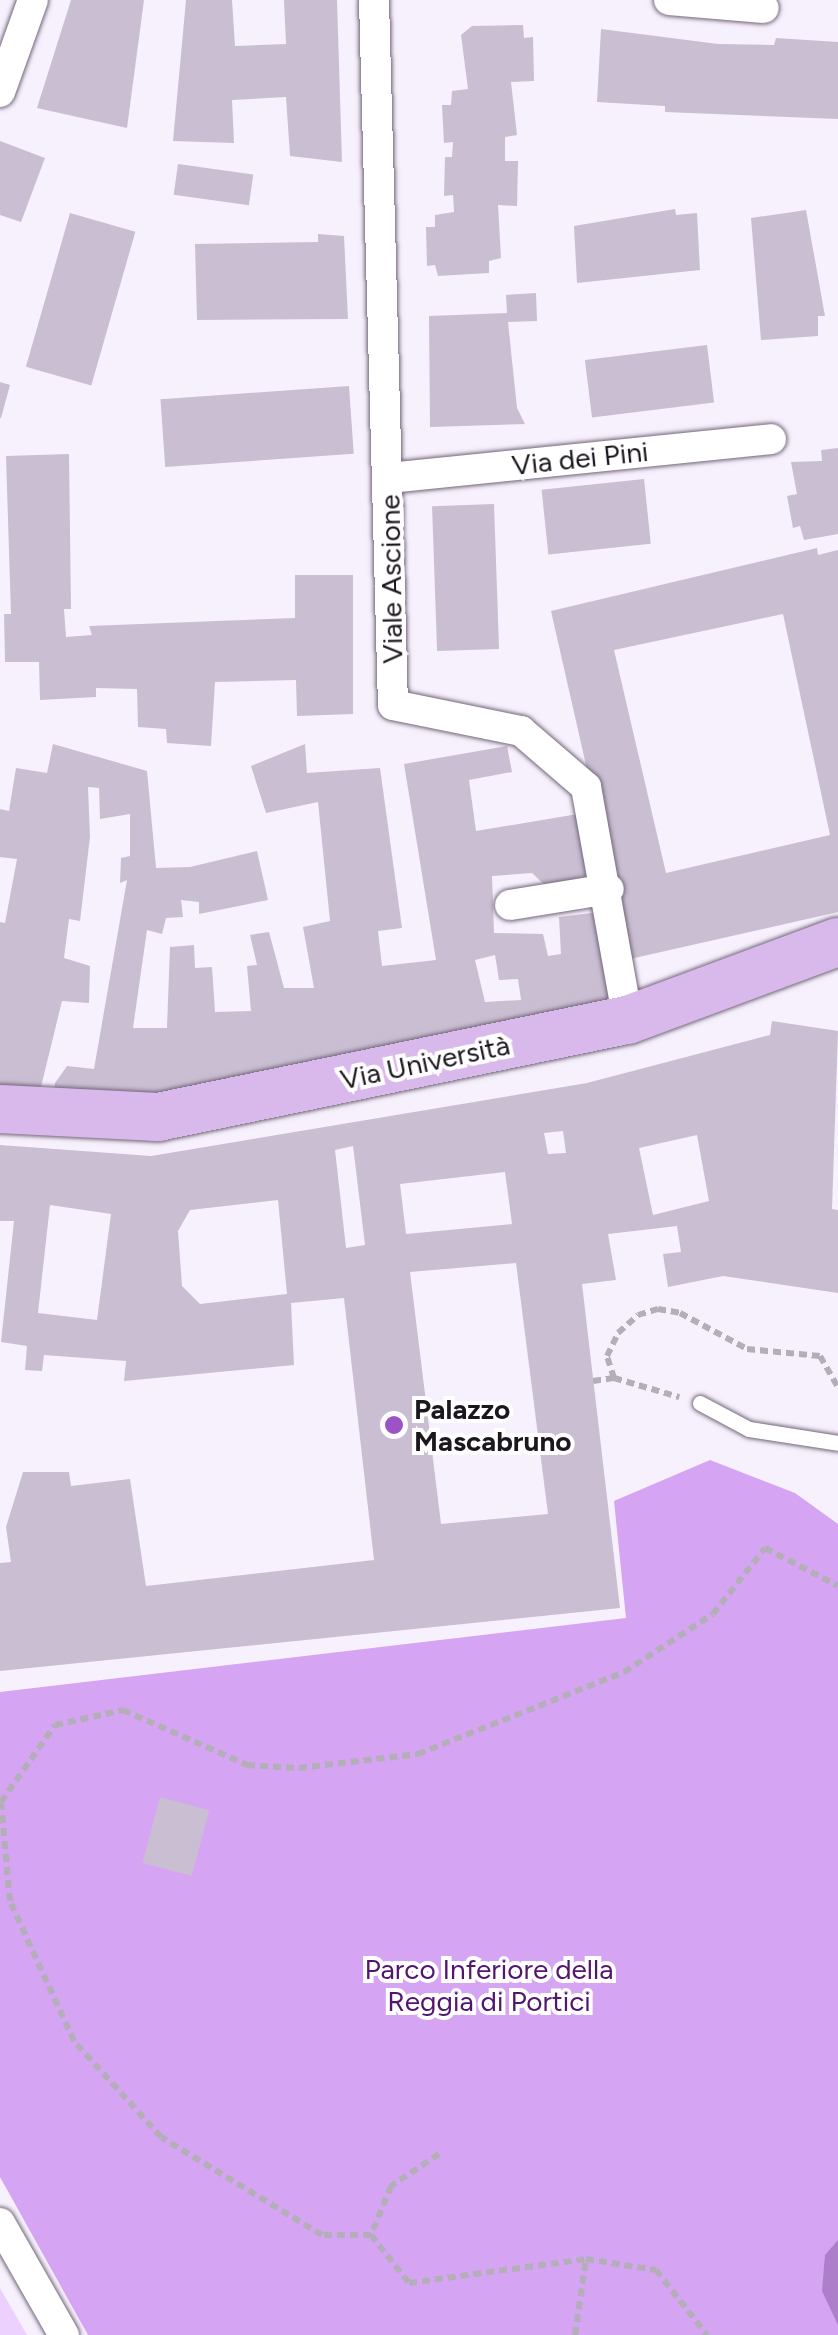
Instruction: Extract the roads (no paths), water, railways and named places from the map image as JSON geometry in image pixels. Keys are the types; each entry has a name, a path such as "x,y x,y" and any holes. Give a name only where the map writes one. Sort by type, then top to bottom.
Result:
{"main road":[{"name":"Via Università","path":"0,1109 158,1117 628,1020 838,942"}],"street":[{"path":"0,92 33,0"},
{"name":"Viale Ascione","path":"374,0 393,705 521,731 586,787 609,889 628,1020"},
{"path":"669,0 764,8"},
{"name":"Via dei Pini","path":"389,478 771,439"},
{"path":"510,905 609,889"},
{"path":"0,2224 64,2335"}],"lane":[{"path":"700,1403 749,1429 838,1443"}],"place":[{"name":"Palazzo Mascabruno","path":"394,1425"}],"park label":[{"name":"Parco Inferiore della Reggia di Portici","path":"489,1985"}]}
